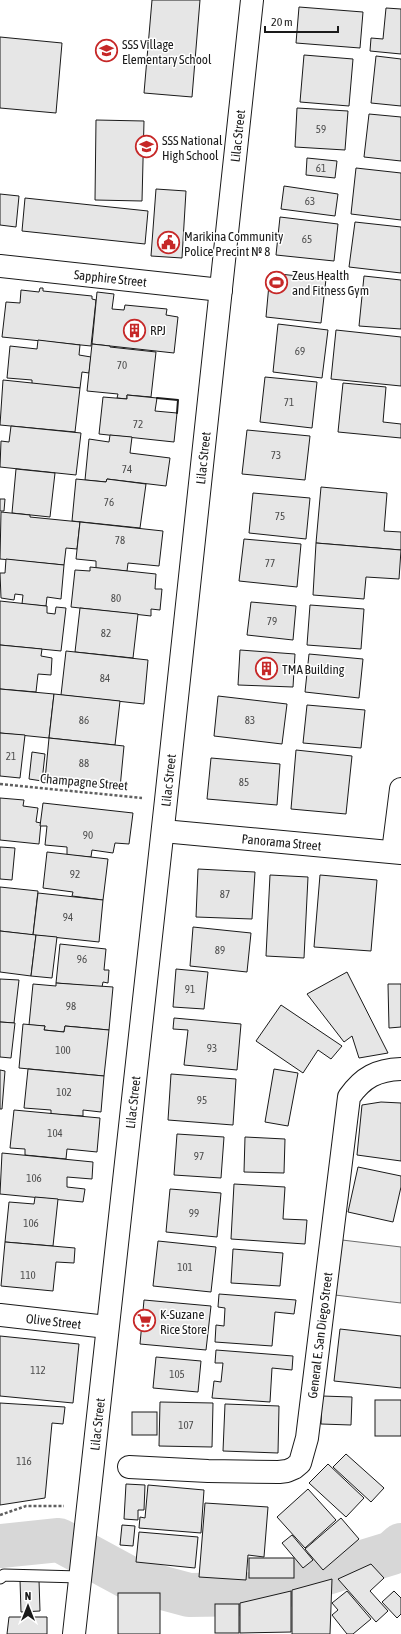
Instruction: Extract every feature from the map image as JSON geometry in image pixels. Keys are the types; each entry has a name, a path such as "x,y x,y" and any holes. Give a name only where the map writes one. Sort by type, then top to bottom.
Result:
{"main road":[{"name":"Lilac Street","path":"74,1634 163,831 252,0"},
{"name":"Sapphire Street","path":"0,266 221,290"},
{"path":"397,852 401,789"},
{"name":"Panorama Street","path":"163,831 397,852"},
{"name":"General E. San Diego Street","path":"129,1467 208,1471 279,1472 294,1468 300,1463 307,1438 350,1097 361,1081 372,1074 401,1069"},
{"name":"Olive Street","path":"0,1315 107,1327"}],"lane":[{"path":"0,1578 4,1575 81,1568"}],"path":[{"name":"Champagne Street","path":"0,784 166,800"},
{"path":"0,1515 26,1506 58,1506 87,1512"}],"shaded area":[{"path":"342,1240 401,1247 401,1303 335,1295"}],"building":[{"path":"152,0 200,0 192,97 144,93"},
{"path":"299,7 363,12 360,48 296,43"},
{"path":"386,8 401,9 401,54 370,51 371,38 383,39"},
{"path":"0,37 62,43 56,113 0,108"},
{"path":"304,55 353,59 349,106 300,102"},
{"path":"376,56 401,59 401,106 371,103"},
{"path":"297,108 348,111 345,150 295,147"},
{"path":"369,114 401,117 401,161 364,157"},
{"path":"96,120 144,121 142,201 95,200"},
{"path":"307,158 337,161 335,178 306,175"},
{"path":"356,168 401,173 401,220 351,214"},
{"path":"284,186 338,194 335,216 281,209"},
{"path":"156,189 186,191 182,258 151,256"},
{"path":"0,194 19,196 16,227 0,225"},
{"path":"25,198 148,211 145,244 22,231"},
{"path":"280,217 338,224 334,261 276,255"},
{"path":"355,222 401,227 401,273 349,267"},
{"path":"270,273 326,279 321,323 266,317"},
{"path":"364,276 401,280 401,329 359,326"},
{"path":"40,288 43,288 43,291 92,296 92,299 96,300 91,346 2,337 6,302 20,303 21,290 39,292"},
{"name":"RPJ","path":"97,292 114,294 112,309 124,310 125,305 167,309 166,315 178,317 174,353 92,344"},
{"path":"278,324 328,330 322,378 273,372"},
{"path":"336,330 401,337 401,386 331,379"},
{"path":"38,340 80,345 79,355 91,357 89,373 82,372 80,388 32,384 32,380 7,378 10,346 37,349"},
{"path":"92,344 156,352 151,397 127,395 127,399 117,398 118,394 87,391"},
{"path":"265,377 317,382 312,428 260,422"},
{"path":"3,380 80,388 75,432 0,425"},
{"path":"343,383 386,387 383,422 401,424 401,438 338,432"},
{"path":"127,395 157,398 155,411 177,413 174,442 99,434 103,397 127,399"},
{"path":"11,426 81,433 76,475 0,467 1,441 9,442"},
{"path":"247,430 310,436 305,480 242,474"},
{"path":"110,435 132,437 130,453 170,458 166,486 107,479 106,482 85,480 89,439 109,442"},
{"path":"16,469 55,473 50,517 12,513"},
{"path":"76,479 106,482 107,479 146,484 140,528 72,521"},
{"path":"321,487 387,493 384,531 401,532 401,550 316,543"},
{"path":"253,493 310,498 306,539 249,533"},
{"path":"0,499 5,499 4,511 0,511"},
{"path":"1,512 30,515 30,517 80,522 77,549 66,548 64,565 0,559"},
{"path":"80,522 163,531 159,566 128,563 127,571 96,568 96,561 76,559"},
{"path":"244,539 301,544 297,587 239,581"},
{"path":"316,543 401,550 399,579 366,577 364,599 313,595"},
{"path":"6,559 64,565 61,599 47,597 46,606 22,604 23,595 15,594 14,600 1,598 0,573 5,573"},
{"path":"90,567 156,574 155,589 162,589 160,610 151,609 151,616 71,607 75,570 90,571"},
{"path":"0,601 47,606 47,613 55,614 56,607 66,608 61,651 0,645"},
{"path":"251,602 296,606 293,640 247,635"},
{"path":"310,605 364,609 361,649 307,645"},
{"path":"80,608 138,614 133,658 75,652"},
{"path":"0,645 42,649 41,656 52,658 51,675 38,674 36,692 0,689"},
{"name":"TMA Building","path":"240,650 295,654 293,687 238,685"},
{"path":"66,651 148,660 144,704 61,695"},
{"path":"309,654 363,659 359,698 305,692"},
{"path":"0,689 54,694 49,738 0,733"},
{"path":"54,694 120,701 115,745 49,738"},
{"path":"218,696 287,704 282,744 214,736"},
{"path":"307,705 365,710 361,748 303,743"},
{"path":"0,733 25,735 20,778 0,776"},
{"path":"49,738 124,746 120,788 45,780"},
{"path":"296,750 352,756 346,814 291,809"},
{"path":"32,752 45,754 42,781 29,779"},
{"path":"211,758 280,764 277,805 207,799"},
{"path":"0,798 24,800 23,806 38,808 36,822 41,823 39,844 0,840"},
{"path":"43,803 133,813 129,844 115,843 113,853 92,850 91,857 67,855 67,847 45,845 47,826 40,826"},
{"path":"0,847 15,848 12,880 0,879"},
{"path":"47,852 108,859 103,900 72,896 73,892 43,888"},
{"path":"198,869 255,872 252,919 196,917"},
{"path":"270,875 308,877 304,958 266,956"},
{"path":"320,875 377,880 371,951 314,947"},
{"path":"0,887 38,891 33,935 0,931"},
{"path":"38,893 103,900 99,942 33,935"},
{"path":"193,927 251,933 247,972 190,966"},
{"path":"0,931 36,935 31,976 0,972"},
{"path":"36,935 57,937 52,978 31,976"},
{"path":"60,944 106,949 104,970 109,970 108,983 103,982 102,987 56,983"},
{"path":"176,969 208,972 204,1009 173,1007"},
{"path":"347,972 388,1053 359,1058 352,1036 344,1042 307,994"},
{"path":"0,979 19,980 14,1023 0,1022"},
{"path":"56,983 113,987 109,1030 65,1026 64,1032 44,1030 45,1026 29,1025 33,984 56,986"},
{"path":"388,984 401,984 401,1027 389,1028"},
{"path":"281,1005 342,1046 331,1059 318,1050 303,1073 256,1041"},
{"path":"174,1018 241,1024 237,1070 184,1065 188,1030 173,1029"},
{"path":"0,1022 15,1023 11,1058 0,1057"},
{"path":"23,1024 45,1026 44,1030 64,1032 65,1026 109,1030 104,1076 19,1068"},
{"path":"28,1069 104,1076 101,1112 83,1110 83,1116 51,1114 51,1110 24,1108"},
{"path":"274,1069 298,1073 288,1126 265,1122"},
{"path":"0,1070 5,1071 2,1109 0,1109"},
{"path":"171,1074 236,1079 233,1125 168,1120"},
{"path":"381,1102 401,1103 401,1161 357,1155 362,1105"},
{"path":"14,1110 100,1118 97,1152 67,1149 66,1159 25,1155 25,1149 10,1148"},
{"path":"177,1134 224,1137 221,1178 174,1175"},
{"path":"245,1137 285,1139 284,1173 244,1172"},
{"path":"2,1153 93,1162 92,1179 67,1177 67,1187 85,1189 83,1202 0,1194"},
{"path":"358,1167 401,1176 401,1187 393,1222 348,1212"},
{"path":"234,1184 285,1187 283,1219 307,1220 305,1244 231,1239"},
{"path":"170,1189 221,1193 217,1237 166,1232"},
{"path":"35,1197 58,1199 53,1246 5,1242 9,1202 34,1204"},
{"path":"158,1241 216,1247 211,1292 153,1286"},
{"path":"5,1242 75,1248 74,1263 56,1262 53,1291 1,1286"},
{"path":"233,1249 283,1253 280,1286 231,1283"},
{"path":"219,1294 296,1300 294,1314 275,1312 272,1346 215,1342 216,1325 224,1326 225,1308 218,1307"},
{"path":"144,1300 211,1306 206,1350 140,1344"},
{"path":"340,1329 401,1336 401,1388 334,1381"},
{"path":"0,1336 79,1344 73,1403 0,1396"},
{"path":"216,1350 293,1356 292,1370 272,1368 270,1402 212,1398 214,1381 221,1382 223,1363 215,1363"},
{"path":"156,1357 201,1361 198,1392 153,1388"},
{"path":"322,1396 352,1397 351,1425 321,1424"},
{"path":"375,1400 401,1400 401,1436 375,1436"},
{"path":"160,1402 213,1403 212,1447 159,1446"},
{"path":"0,1403 65,1407 63,1424 52,1423 45,1498 0,1505"},
{"path":"225,1404 279,1406 278,1453 223,1451"},
{"path":"132,1412 157,1412 157,1435 132,1435"},
{"path":"346,1454 384,1488 371,1502 333,1467"},
{"path":"328,1464 364,1498 346,1517 309,1483"},
{"path":"126,1484 145,1485 144,1510 138,1510 138,1520 124,1519"},
{"path":"148,1485 204,1490 201,1533 139,1528 140,1517 145,1518"},
{"path":"308,1489 336,1520 305,1548 277,1517"},
{"path":"205,1503 268,1507 264,1557 248,1555 246,1580 199,1577"},
{"path":"341,1518 359,1539 323,1570 305,1549"},
{"path":"122,1525 135,1526 133,1546 120,1545"},
{"path":"139,1532 198,1537 195,1568 136,1562"},
{"path":"292,1535 313,1560 303,1568 282,1543"},
{"path":"249,1558 294,1558 294,1578 249,1578"},
{"path":"371,1564 384,1578 370,1591 388,1611 376,1622 338,1579"},
{"path":"332,1579 330,1634 292,1634 292,1590"},
{"path":"20,1580 39,1580 40,1611 21,1612"},
{"path":"291,1591 291,1632 240,1633 240,1603"},
{"path":"347,1591 371,1619 353,1634 347,1634 332,1615 338,1610 332,1603"},
{"path":"394,1591 401,1598 401,1614 397,1618 382,1602"},
{"path":"118,1593 160,1593 160,1634 118,1634"},
{"path":"215,1604 239,1604 239,1633 215,1633"},
{"path":"9,1617 47,1617 47,1634 7,1634"}],"waterway":[{"path":"0,1546 59,1540 133,1580 189,1595 258,1594 392,1553 401,1545"}],"wall":[{"path":"157,398 178,400 177,413"}],"place":[{"name":"SSS Village Elementary School","path":"107,51"},
{"name":"SSS National High School","path":"146,147"},
{"name":"Marikina Community Police Precint № 8","path":"169,243"},
{"name":"Zeus Health and Fitness Gym","path":"276,282"},
{"name":"RPJ","path":"135,330"},
{"name":"TMA Building","path":"267,669"},
{"name":"K-Suzane Rice Store","path":"144,1321"}]}
